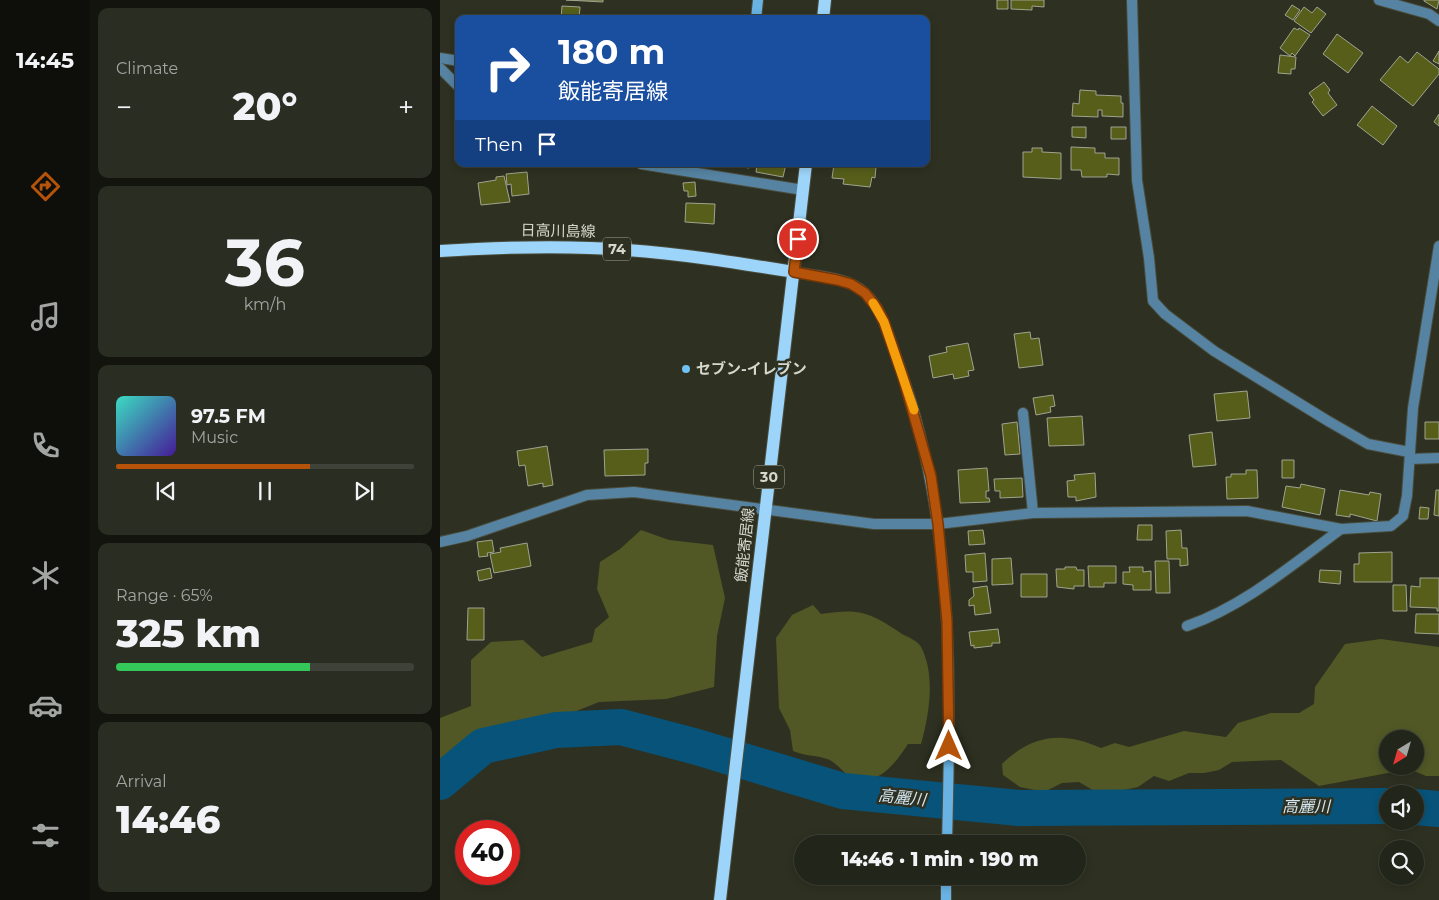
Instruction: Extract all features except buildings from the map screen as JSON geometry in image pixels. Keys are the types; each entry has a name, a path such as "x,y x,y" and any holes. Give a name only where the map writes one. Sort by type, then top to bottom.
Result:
{"main road":[{"path":"823,15 825,0"},
{"name":"飯能寄居線","path":"720,900 806,167"},
{"name":"日高川島線","path":"440,251 564,247 627,250 691,256 794,272"}],"street":[{"path":"756,15 758,0"},
{"path":"1132,0 1137,180 1148,250 1153,301 1165,314 1214,351 1368,444 1410,456 1439,458"},
{"path":"1379,0 1429,14 1439,21"},
{"path":"440,58 455,60"},
{"path":"440,68 455,82"},
{"path":"660,167 803,190"},
{"path":"440,542 467,536 587,495 634,492 874,524 938,524 1033,513 1247,511 1341,529 1391,526 1403,516 1410,456 1412,408 1439,246"},
{"path":"794,272 851,284 865,293 877,308 920,429 931,476 945,588 948,636 949,746 947,835"},
{"path":"1023,413 1033,513"},
{"path":"1187,626 1213,617 1252,594 1341,529"},
{"path":"946,885 946,900"}],"green space":[{"path":"641,530 669,540 713,545 725,598 717,636 714,687 666,699 599,702 569,714 506,727 455,748 440,766 440,718 471,706 471,660 491,642 523,640 542,657 592,642 595,629 609,617 597,589 600,562 620,549"},
{"path":"813,605 821,614 855,612 872,616 913,639 921,647 926,658 930,696 921,744 908,744 886,771 871,779 853,778 831,761 793,751 790,730 779,708 776,638 792,615"},
{"path":"1381,639 1439,647 1439,776 1424,775 1424,730 1379,730 1379,775 1319,786 1281,760 1232,762 1219,770 1189,773 1169,781 1154,776 1138,787 1119,791 1096,792 1079,782 1062,783 1044,792 1020,787 1003,775 1002,764 1013,754 1025,746 1049,738 1074,739 1101,748 1115,743 1129,747 1184,731 1226,737 1238,723 1271,713 1299,713 1314,704 1315,687 1345,644"}],"waterway":[{"name":"高麗川","path":"440,782 483,746 556,730 621,727 697,747 843,791 1019,808 1379,806"},
{"name":"高麗川","path":"1424,808 1439,809"}],"slow traffic":[{"path":"873,303 884,322 914,410"}],"place":[{"name":"セブン-イレブン","path":"686,369"}],"route":[{"path":"798,239 794,272 851,284 865,293 877,308 884,322 920,429 931,476 945,588 949,655 949,746"}]}
